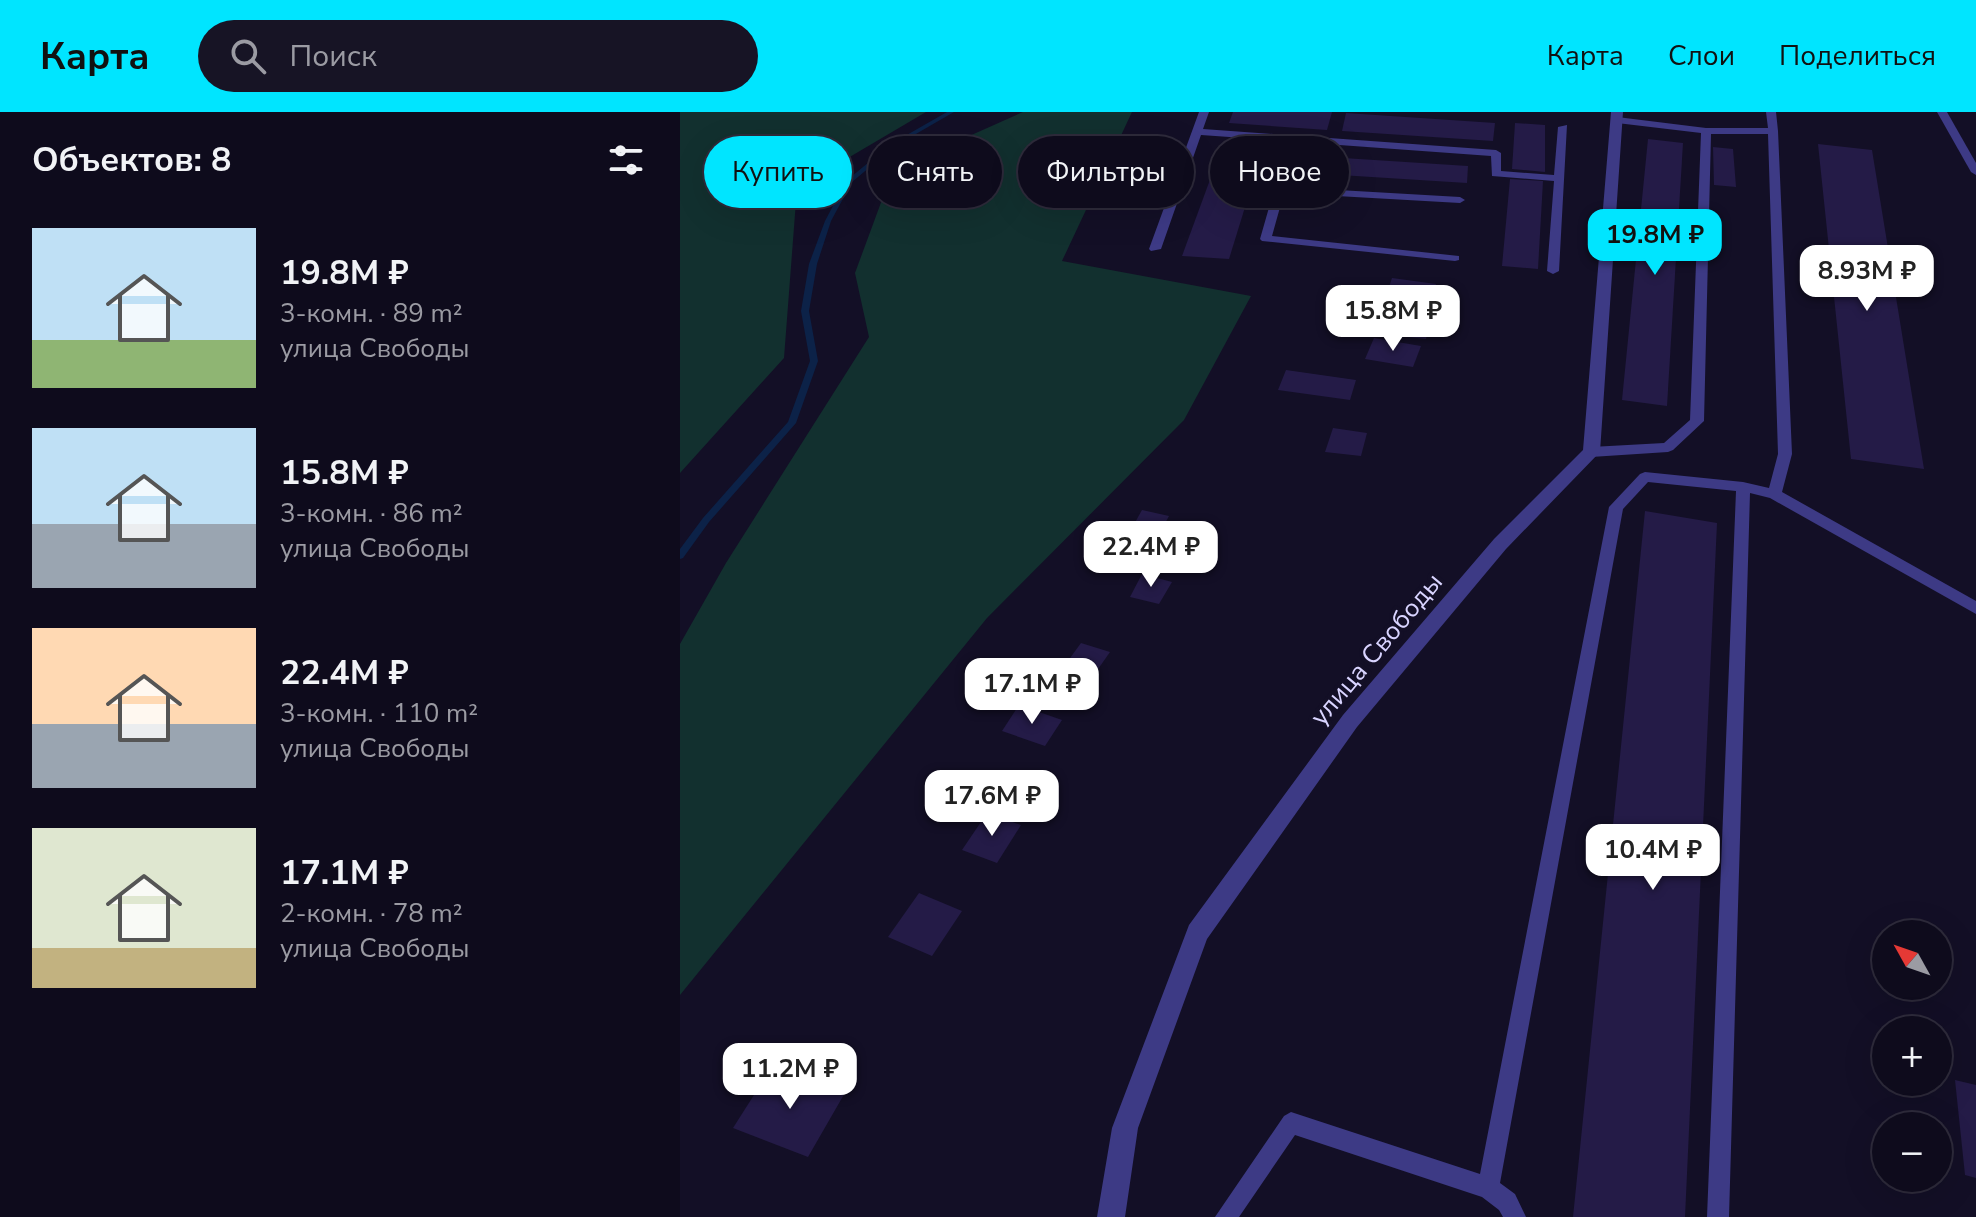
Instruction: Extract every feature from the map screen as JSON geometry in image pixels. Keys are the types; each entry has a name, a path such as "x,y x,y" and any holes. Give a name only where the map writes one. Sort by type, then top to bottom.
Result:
{"street":[{"path":"1591,452 1617,116"},
{"name":"улица Свободы","path":"1111,1217 1125,1128 1197,933 1350,721 1500,544 1591,452"}],"lane":[{"path":"1155,249 1204,112"},
{"path":"1771,112 1785,454 1774,494"},
{"path":"1942,112 1976,172"},
{"path":"1617,116 1706,131 1773,131"},
{"path":"1553,271 1563,127"},
{"path":"1591,452 1668,447 1697,421 1706,131"},
{"path":"1197,132 1262,136"},
{"path":"1349,142 1496,153 1496,174 1559,178"},
{"path":"1349,194 1460,200"},
{"path":"1275,208 1266,239 1455,258"},
{"path":"1488,1188 1616,507 1645,477 1743,487 1774,494 1976,608"},
{"path":"1718,1217 1743,487"},
{"path":"1226,1217 1291,1123 1488,1188 1507,1202 1515,1217"}],"green space":[{"path":"680,112 926,112 885,136 868,136 868,146 852,156 852,136 704,136 704,208 795,208 784,358 680,473"},
{"path":"1023,112 1132,112 1121,136 1018,136 1018,208 1087,208 1062,261 1251,296 1184,420 987,618 680,995 680,644 726,563 869,337 855,273 879,208 1002,208 1002,136 969,136"}],"building":[{"path":"1233,112 1332,112 1327,130 1229,123"},
{"path":"1346,113 1495,123 1493,141 1342,131"},
{"path":"1515,123 1545,125 1545,172 1512,169"},
{"path":"1648,139 1683,143 1667,406 1622,400"},
{"path":"1818,144 1872,150 1924,469 1851,459"},
{"path":"1713,147 1733,149 1736,187 1714,185"},
{"path":"1349,158 1468,166 1467,183 1349,176"},
{"path":"1510,179 1543,181 1538,269 1502,266"},
{"path":"1210,180 1210,208 1245,208 1229,259 1182,256"},
{"path":"1392,278 1436,284 1430,305 1385,299"},
{"path":"1396,311 1432,316 1426,339 1389,335"},
{"path":"1374,338 1421,346 1413,367 1365,359"},
{"path":"1286,370 1356,380 1350,400 1278,390"},
{"path":"1333,428 1367,433 1361,456 1325,452"},
{"path":"1142,510 1169,516 1150,551 1123,544"},
{"path":"1645,511 1717,523 1685,1217 1573,1217"},
{"path":"1142,574 1172,582 1159,604 1130,597"},
{"path":"1081,643 1110,652 1075,702 1046,691"},
{"path":"1019,705 1062,720 1045,746 1002,731"},
{"path":"987,813 1021,825 997,863 962,850"},
{"path":"919,893 962,911 932,956 888,937"},
{"path":"773,1065 846,1091 808,1157 733,1128"},
{"path":"1955,1080 1976,1085 1976,1178 1965,1175"}],"waterway":[{"path":"680,556 706,520 792,423 814,361 805,311 813,264 828,221 849,181 893,145 951,112"}]}
